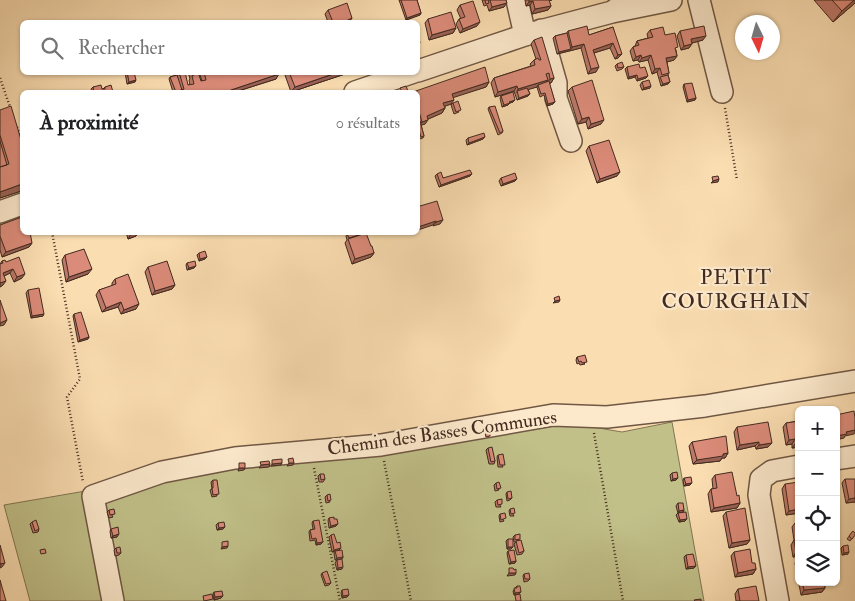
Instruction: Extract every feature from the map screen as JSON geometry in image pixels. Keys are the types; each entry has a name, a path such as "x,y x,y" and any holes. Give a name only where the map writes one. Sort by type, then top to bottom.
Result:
{"street":[{"path":"517,0 556,83 556,98 571,141"},
{"path":"420,71 618,6 671,0"},
{"path":"699,0 722,92"},
{"path":"361,90 407,75"},
{"path":"0,212 20,205"},
{"name":"Chemin des Basses Communes","path":"93,496 162,472 235,458 381,445 553,415 607,417 705,406 855,381"},
{"path":"840,458 855,456"},
{"path":"778,601 759,495 761,479 772,471 795,467"},
{"path":"93,496 113,601"}],"path":[{"path":"0,78 13,114"},
{"path":"722,92 737,180"},
{"path":"16,123 20,135"},
{"path":"53,235 80,379 67,397 86,498 93,496"},
{"path":"593,416 592,420 623,601"},
{"path":"381,445 411,601"},
{"path":"310,452 340,601"}],"shaded area":[{"path":"552,420 622,432 672,422 704,601 30,601 4,505 208,470"}],"building":[{"path":"401,0 417,0 421,13 407,18"},
{"path":"490,0 506,0 507,3 492,7"},
{"path":"529,0 549,0 551,6 535,9 533,1 529,2"},
{"path":"832,0 854,0 842,11"},
{"path":"473,1 480,22 463,29 459,19 465,17 460,5"},
{"path":"347,3 352,18 348,20 332,20 328,10"},
{"path":"451,12 456,28 432,35 428,19"},
{"path":"587,26 589,35 613,27 622,54 618,55 613,43 593,50 599,67 591,69 584,44 572,47 568,31"},
{"path":"704,26 706,36 691,39 692,44 684,46 680,31"},
{"path":"663,27 665,35 675,33 678,47 675,48 677,56 666,58 669,73 662,75 660,68 655,69 651,55 642,58 641,55 636,57 633,47 639,45 637,41 653,37 650,30"},
{"path":"567,33 571,49 559,52 555,36"},
{"path":"542,37 554,78 550,79 549,73 546,74 548,80 518,89 517,86 498,92 494,78 535,65 534,60 538,58 541,60 534,40"},
{"path":"622,62 624,67 618,68 617,64"},
{"path":"639,64 640,68 645,67 648,76 638,79 637,75 629,77 627,67"},
{"path":"485,67 489,82 452,94 454,100 443,103 445,108 427,116 428,120 422,122 419,90"},
{"path":"128,75 135,75 136,80 129,82"},
{"path":"177,75 182,90 175,90 170,77"},
{"path":"180,75 186,75 188,85 194,84 192,76 194,75 199,75 201,81 206,80 205,75 276,75 231,90 181,90 184,89"},
{"path":"290,75 330,75 295,87"},
{"path":"668,75 670,82 663,84 660,77"},
{"path":"592,80 604,120 591,124 589,117 582,119 572,87"},
{"path":"649,80 651,86 644,88 642,82"},
{"path":"549,81 555,102 548,104 545,93 541,94 538,85"},
{"path":"692,83 696,98 688,100 684,84"},
{"path":"101,85 102,89 105,89 105,87 111,85 112,90 94,90 93,87"},
{"path":"406,86 408,90 401,90 400,88"},
{"path":"527,88 530,94 519,98 517,91"},
{"path":"513,92 515,100 504,105 501,96"},
{"path":"458,101 461,110 456,112 453,103"},
{"path":"11,106 20,136 20,185 0,192 0,167 9,164 0,135 0,110"},
{"path":"495,106 503,131 500,133 489,107"},
{"path":"420,121 424,136 421,137 420,134"},
{"path":"484,133 485,137 469,143 468,138"},
{"path":"609,140 620,172 600,179 589,146"},
{"path":"0,141 7,165 0,167"},
{"path":"470,170 472,174 441,185 437,174 441,172 443,178"},
{"path":"515,173 517,179 503,184 501,178"},
{"path":"718,176 719,179 713,181 712,177"},
{"path":"437,201 443,220 420,226 420,206"},
{"path":"20,218 20,235 31,235 32,243 6,252 0,236 0,225"},
{"path":"348,235 359,235 349,238"},
{"path":"367,235 374,253 355,259 348,239"},
{"path":"84,249 92,269 69,277 65,255"},
{"path":"205,251 207,257 200,259 199,253"},
{"path":"19,257 25,274 17,277 13,269 3,273 6,281 0,283 0,264 3,263 2,261 5,260 6,262"},
{"path":"167,261 175,285 155,291 148,267"},
{"path":"195,261 196,266 189,268 187,263"},
{"path":"128,274 139,304 124,310 121,302 106,308 99,290 116,284 115,279"},
{"path":"39,288 44,314 32,316 28,290"},
{"path":"559,296 560,300 555,301 554,298"},
{"path":"0,300 7,320 0,323"},
{"path":"81,312 89,337 80,340 74,314"},
{"path":"585,355 587,362 579,362 577,357"},
{"path":"854,411 855,430 840,435 840,414"},
{"path":"768,422 772,443 759,445 759,442 740,445 737,427"},
{"path":"795,422 795,439 789,440 786,423"},
{"path":"485,433 490,433 490,436 486,437"},
{"path":"726,436 728,453 723,454 723,456 697,460 692,442"},
{"path":"492,447 495,461 491,462 488,448"},
{"path":"503,454 505,465 500,465 498,455"},
{"path":"293,458 294,463 289,463 288,459"},
{"path":"282,459 282,463 272,464 272,460"},
{"path":"269,461 270,464 261,465 260,462"},
{"path":"239,463 245,463 245,468 239,468"},
{"path":"677,472 678,478 673,479 672,473"},
{"path":"732,472 740,503 714,508 711,489 717,488 715,475"},
{"path":"320,474 324,474 325,479 321,480"},
{"path":"691,477 692,483 686,484 684,478"},
{"path":"845,479 855,479 855,498 849,499"},
{"path":"213,480 217,480 219,494 213,495"},
{"path":"499,482 501,488 497,489 496,483"},
{"path":"795,483 795,510 789,511 785,484"},
{"path":"511,491 512,498 508,499 507,492"},
{"path":"330,494 331,500 328,501 327,495"},
{"path":"502,499 502,504 498,505 497,500"},
{"path":"678,503 683,503 684,510 679,511"},
{"path":"514,508 515,513 511,514 510,509"},
{"path":"745,508 750,540 732,543 726,512"},
{"path":"114,509 115,514 110,515 109,510"},
{"path":"686,512 687,519 680,520 678,513"},
{"path":"505,513 506,518 501,520 500,514"},
{"path":"334,517 334,519 337,519 338,524 331,526 329,518"},
{"path":"36,520 39,529 35,531 32,522"},
{"path":"319,520 323,542 317,543 316,538 312,539 310,530 315,529 313,521"},
{"path":"224,522 225,527 219,528 218,523"},
{"path":"118,527 119,534 113,536 111,529"},
{"path":"853,531 855,535 852,539 849,536"},
{"path":"334,534 337,543 340,542 341,548 334,550 331,535"},
{"path":"520,534 520,539 515,540 515,535"},
{"path":"508,539 513,539 513,547 508,547"},
{"path":"521,540 524,551 519,553 516,541"},
{"path":"228,541 228,546 222,547 222,542"},
{"path":"0,545 5,563 0,564"},
{"path":"848,545 849,552 844,553 843,546"},
{"path":"120,547 121,553 117,553 116,548"},
{"path":"45,549 46,553 41,554 40,550"},
{"path":"750,549 752,563 755,563 756,569 738,573 734,552"},
{"path":"342,550 343,557 337,558 335,551"},
{"path":"514,550 516,561 511,562 508,551"},
{"path":"693,554 696,566 688,567 686,555"},
{"path":"342,559 343,567 338,568 337,560"},
{"path":"509,568 516,569 516,573 509,573"},
{"path":"327,571 331,583 326,584 322,573"},
{"path":"529,573 530,579 525,579 524,574"},
{"path":"0,580 6,601 0,601"},
{"path":"517,586 520,586 521,592 515,593 514,588 517,588"},
{"path":"756,586 759,601 740,601 738,589"},
{"path":"803,586 825,586 825,588 804,590"},
{"path":"348,589 349,595 343,596 342,590"},
{"path":"222,591 223,596 215,597 214,592"},
{"path":"212,594 213,599 204,601 203,596"},
{"path":"520,594 521,601 516,601 515,595"}],"district":[{"name":"PETIT COURGHAIN","path":"736,289"}]}
